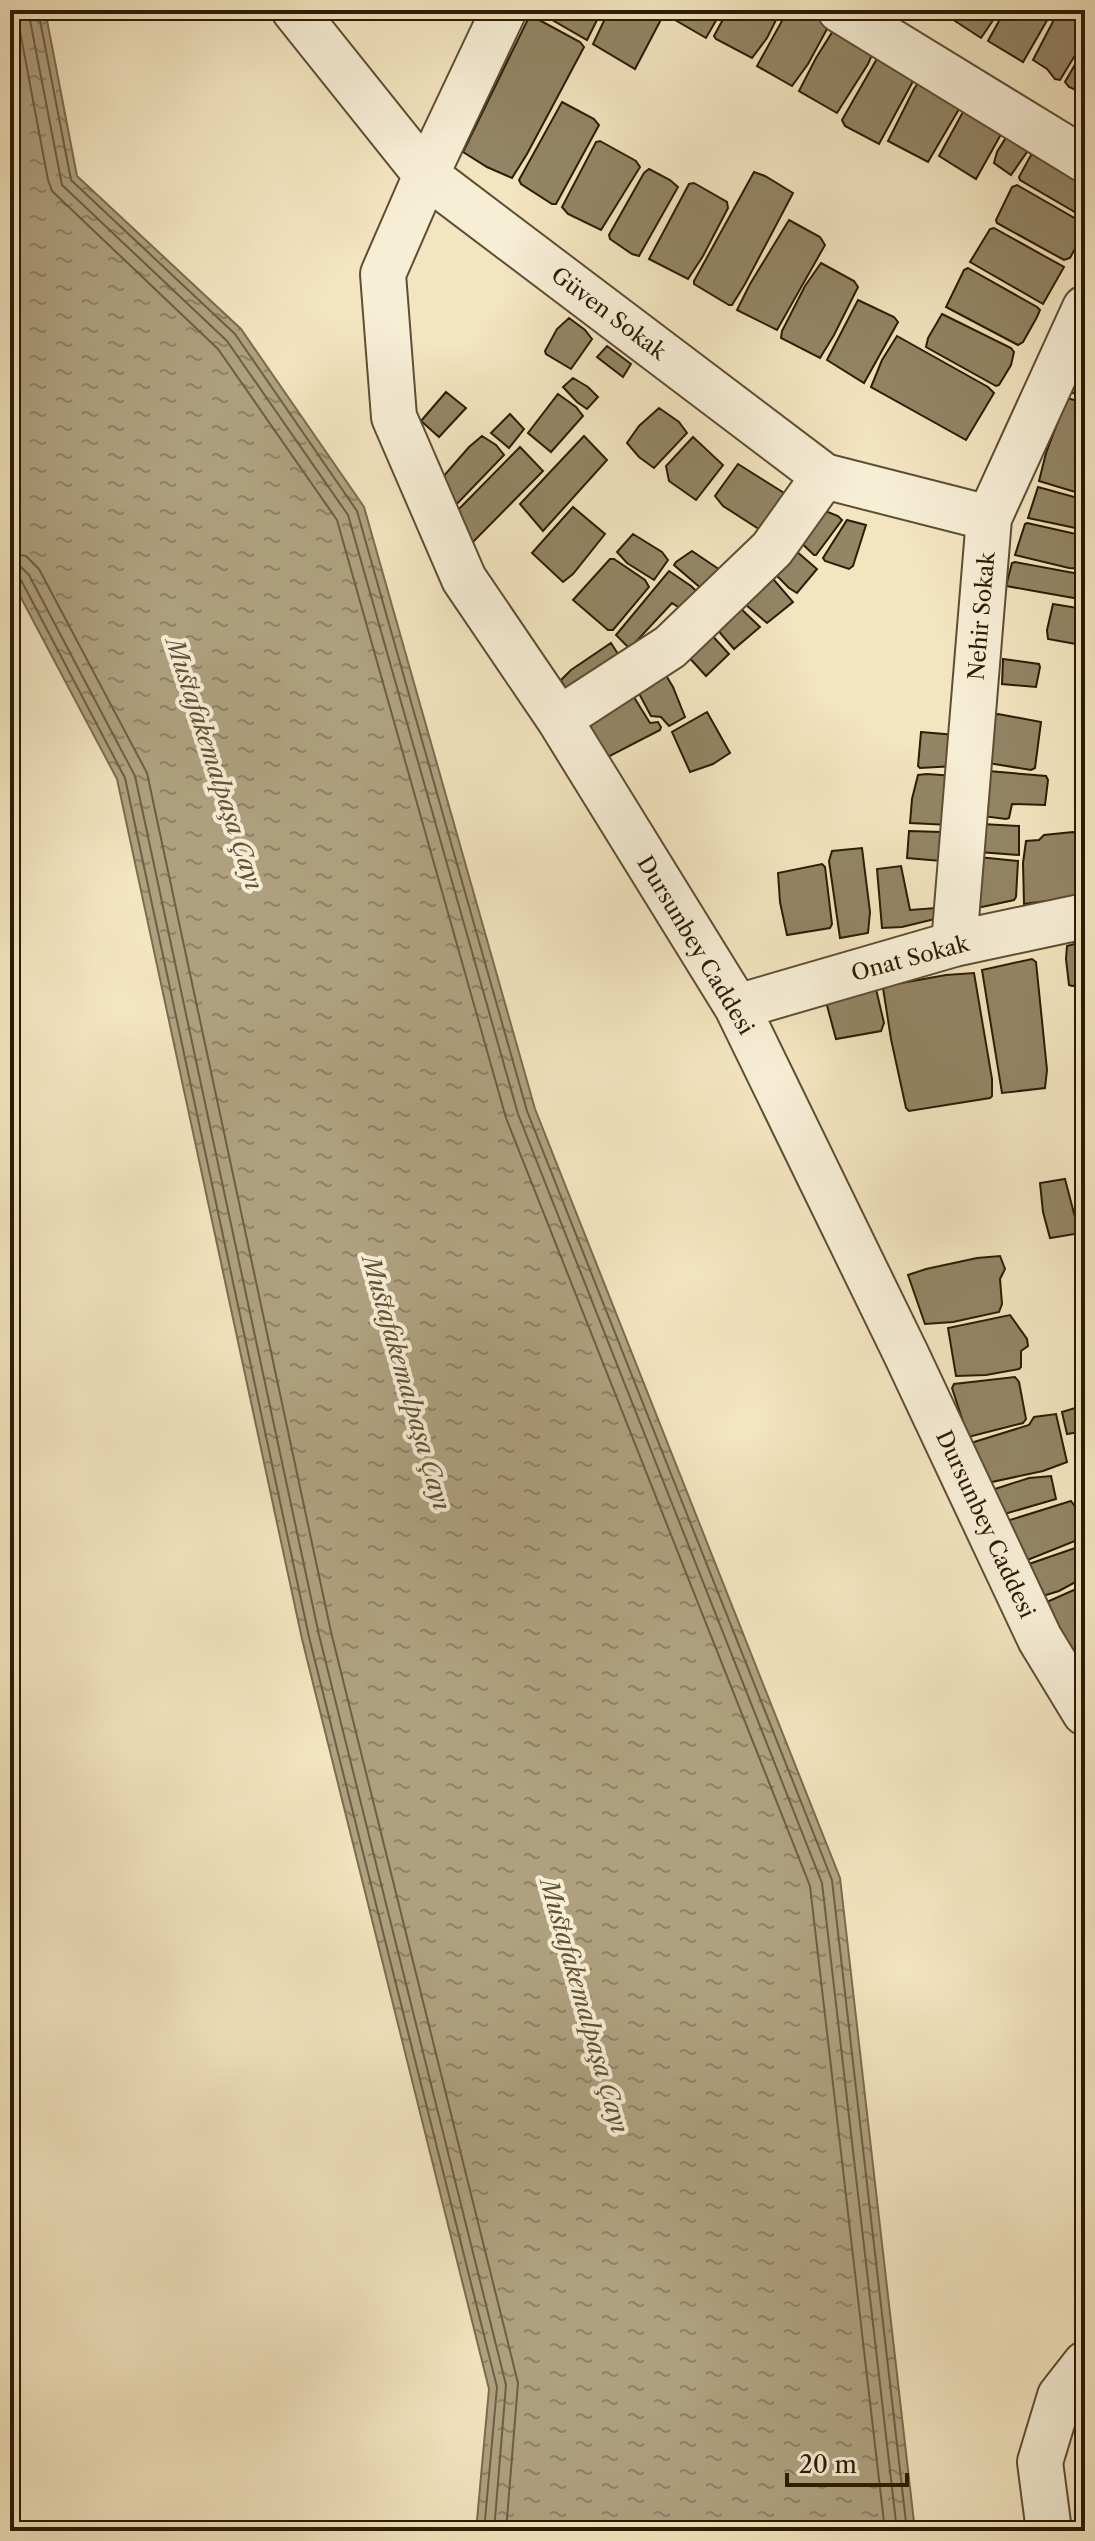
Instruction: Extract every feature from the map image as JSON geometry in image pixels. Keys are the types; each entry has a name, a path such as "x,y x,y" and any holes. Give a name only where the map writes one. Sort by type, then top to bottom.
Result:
{"street":[{"name":"Güven Sokak","path":"294,10 426,175 824,476 989,518"},
{"name":"Dursunbey Caddesi","path":"504,10 383,274 394,417 464,579 559,719 737,1007 1040,1639 1085,1713"},
{"path":"840,10 1085,160"},
{"name":"Nehir Sokak","path":"954,944 989,518 1085,308"},
{"path":"559,719 670,647 772,549 824,476"},
{"name":"Onat Sokak","path":"737,1007 954,944 1085,916"},
{"path":"1049,2531 1040,2462 1060,2396 1085,2364"}],"water":[{"name":"Mustafakemalpaşa Çayı","path":"10,10 45,10 77,176 241,329 364,507 535,1109 840,1878 915,2531 476,2531 489,2389 302,1639 117,779 10,577"}],"building":[{"path":"535,10 602,10 587,40"},
{"path":"609,10 666,10 635,69 593,44"},
{"path":"671,10 722,10 706,38 670,17"},
{"path":"728,10 781,10 767,38 752,58 714,36"},
{"path":"788,10 824,10 833,18 792,86 757,66"},
{"path":"961,10 1000,10 981,38 955,21"},
{"path":"1005,10 1053,10 1023,62 988,41"},
{"path":"1059,10 1085,10 1085,39 1060,80 1033,60"},
{"path":"530,15 584,47 512,178 463,152"},
{"path":"841,18 878,41 868,64 837,113 799,91"},
{"path":"1085,47 1085,94 1065,82"},
{"path":"882,50 918,72 879,144 845,126 842,120"},
{"path":"929,67 969,92 928,162 888,141 914,89"},
{"path":"970,99 1009,120 976,179 939,156"},
{"path":"562,102 594,119 599,125 556,204 552,204 519,180"},
{"path":"1012,128 1034,142 1011,175 994,163"},
{"path":"1043,139 1085,163 1085,218 1020,180 1031,155"},
{"path":"600,141 636,161 640,167 601,230 568,214 562,207 596,142"},
{"path":"649,169 678,187 639,256 610,239 609,235"},
{"path":"754,172 793,193 745,284 729,305 694,284 694,281"},
{"path":"694,183 727,202 728,208 688,279 649,259 689,184"},
{"path":"1017,185 1083,223 1085,230 1070,258 1064,260 997,223 1012,187"},
{"path":"789,220 820,237 825,245 777,330 737,310"},
{"path":"994,228 1064,267 1043,304 970,262 990,229"},
{"path":"821,263 854,281 858,287 820,358 781,338 805,286"},
{"path":"968,268 1040,310 1023,342 1018,345 946,307 964,270"},
{"path":"858,300 894,317 898,322 864,383 827,360"},
{"path":"942,314 1011,348 1014,352 1011,365 999,385 926,347"},
{"path":"569,318 592,339 571,369 545,351 557,329"},
{"path":"897,336 994,393 966,440 871,387 882,360"},
{"path":"1085,337 1085,396 1068,392"},
{"path":"607,346 631,364 623,377 597,357"},
{"path":"573,378 598,397 587,409 563,387"},
{"path":"446,392 466,408 439,437 421,421"},
{"path":"558,394 583,416 551,452 528,433"},
{"path":"1067,398 1085,403 1085,495 1039,481"},
{"path":"659,408 679,422 687,433 654,468 627,443 639,426"},
{"path":"510,414 524,429 509,448 491,433"},
{"path":"482,436 504,455 452,509 435,486"},
{"path":"584,436 607,460 543,531 520,504"},
{"path":"693,437 723,465 696,500 669,481 666,466"},
{"path":"520,447 543,471 472,543 454,514"},
{"path":"738,464 789,496 768,535 723,506 715,496"},
{"path":"1038,487 1085,500 1085,530 1028,518"},
{"path":"813,506 842,520 816,555 795,537"},
{"path":"573,507 605,534 563,582 532,553"},
{"path":"847,520 866,525 853,566 849,569 823,558"},
{"path":"1027,523 1085,536 1085,569 1015,555"},
{"path":"633,534 662,552 668,560 654,580 627,563 617,552"},
{"path":"788,544 817,569 797,593 769,568"},
{"path":"692,551 726,574 710,596 674,565"},
{"path":"610,559 645,580 649,587 613,630 608,630 573,600"},
{"path":"1012,563 1085,575 1085,600 1006,586"},
{"path":"669,571 707,601 692,616 672,603 628,647 616,635"},
{"path":"764,573 793,602 767,623 739,599"},
{"path":"736,604 760,627 734,649 715,627"},
{"path":"1053,604 1078,608 1076,644 1048,639"},
{"path":"709,632 729,654 706,676 685,653"},
{"path":"611,643 625,665 567,691 561,680"},
{"path":"1003,659 1039,664 1036,687 1002,684"},
{"path":"661,667 685,717 669,726 661,717 651,716 634,684"},
{"path":"627,686 650,723 658,722 661,727 606,758 583,713"},
{"path":"707,712 730,753 713,764 690,772 672,732"},
{"path":"995,716 1041,722 1035,768 1031,770 988,763"},
{"path":"921,732 956,735 955,766 918,766"},
{"path":"988,771 1046,776 1045,805 1012,804 1009,818 1006,819 982,816"},
{"path":"918,775 954,776 950,825 910,823"},
{"path":"982,824 1019,826 1019,855 979,852"},
{"path":"909,831 941,832 941,861 907,858"},
{"path":"1085,834 1085,896 1024,904 1026,841 1039,840 1044,835"},
{"path":"862,848 870,912 868,933 840,938 829,861 832,851"},
{"path":"978,857 1018,861 1014,900 982,907 975,905"},
{"path":"822,864 825,867 832,924 830,928 787,935 778,873"},
{"path":"901,866 910,910 936,908 939,918 902,927 882,928 877,869"},
{"path":"1085,941 1085,984 1072,986 1069,985 1067,946"},
{"path":"1032,959 1036,962 1047,1070 1045,1088 1002,1093 982,970"},
{"path":"974,973 992,1079 992,1096 909,1111 891,1039 883,988 946,975"},
{"path":"876,989 884,1023 881,1031 836,1039 825,998"},
{"path":"1065,1179 1076,1221 1075,1234 1050,1238 1040,1183"},
{"path":"1000,1256 1005,1269 1000,1279 1002,1304 999,1312 953,1322 925,1324 908,1275 977,1258"},
{"path":"1010,1315 1027,1339 1028,1346 1021,1351 1021,1367 986,1375 956,1376 948,1328"},
{"path":"1015,1377 1019,1382 1026,1419 1023,1423 968,1437 952,1388 954,1384"},
{"path":"1085,1405 1085,1431 1067,1434 1062,1412"},
{"path":"1056,1414 1067,1462 1043,1471 987,1483 971,1443 1029,1425 1034,1417"},
{"path":"1051,1476 1056,1499 1001,1515 992,1490 1029,1478"},
{"path":"1071,1501 1077,1509 1085,1537 1020,1563 997,1524"},
{"path":"1078,1547 1085,1562 1085,1577 1059,1591 1036,1598 1022,1569"},
{"path":"1085,1585 1085,1653 1074,1661 1040,1605"}]}
